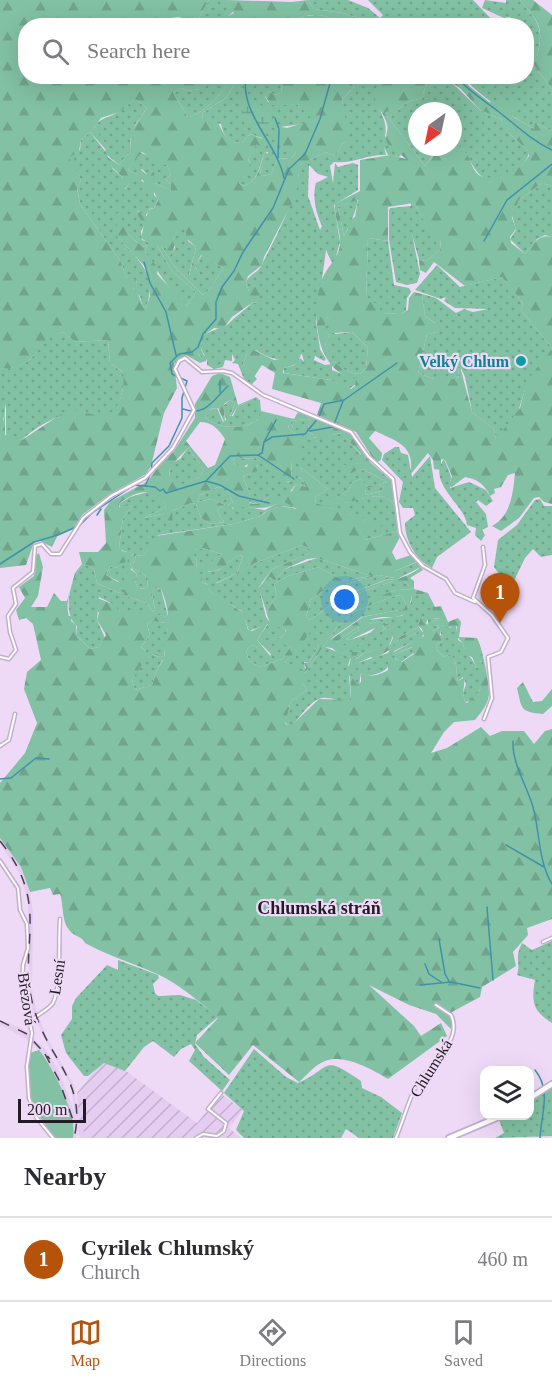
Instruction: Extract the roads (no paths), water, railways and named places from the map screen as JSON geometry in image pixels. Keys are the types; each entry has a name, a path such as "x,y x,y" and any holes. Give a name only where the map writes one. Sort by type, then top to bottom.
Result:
{"main road":[{"path":"534,1095 552,1084"},
{"path":"449,1138 492,1120"}],"street":[{"path":"0,657 9,659 16,651 8,615 16,604 14,588 33,572 35,546 42,544 51,554 60,554 83,518 111,496 149,473 173,448 192,416 193,405 175,369 179,361 185,358 202,372 232,373 263,394 351,432 374,463 393,479 400,533 410,552 423,566 446,579 455,594 475,602"},
{"path":"470,601 485,565 483,547"},
{"path":"473,598 492,615 508,638 501,652 488,657 492,698 484,719"},
{"path":"0,746 9,740 15,714"},
{"name":"Březová","path":"0,861 18,888 20,910 27,924 28,948 23,964 22,985 32,1038 27,1066 29,1098 36,1117 53,1138"},
{"name":"Lesní","path":"29,1025 34,1018 48,1009 55,997 61,951 60,919"},
{"path":"543,942 552,938"},
{"name":"Chlumská","path":"396,1138 417,1085 448,1043 454,1030 451,1015 436,1005"},
{"path":"196,1138 203,1134 217,1136 224,1131 226,1123 208,1109 221,1093"}],"waterway":[{"path":"246,84 248,103 280,165 284,178"},
{"path":"81,524 92,513 134,485 145,486 151,473 152,463 169,446 182,418 182,398 187,381 172,374 170,363 179,354 192,352 198,347 203,334 216,319 216,302 222,287 273,208 289,169 305,154 320,119 330,84"},
{"path":"464,84 537,142 552,150"},
{"path":"275,118 279,129 278,158"},
{"path":"484,241 507,200 552,164"},
{"path":"144,262 150,283 166,312 176,355"},
{"path":"145,486 155,487 160,491 163,489 166,493 206,481 230,456 258,455 262,453 264,442 272,437 305,434 319,417 324,404 344,400 397,363"},
{"path":"220,381 220,392"},
{"path":"183,409 191,411 203,409 228,386"},
{"path":"310,431 333,427 343,401"},
{"path":"265,440 276,420"},
{"path":"258,455 294,479"},
{"path":"206,481 220,485 239,496 269,503"},
{"path":"97,515 101,509"},
{"path":"0,564 34,542 76,527"},
{"path":"513,741 517,766 533,807 544,866 552,884"},
{"path":"0,779 11,778 36,758 49,759"},
{"path":"506,845 544,867"},
{"path":"487,907 493,980"},
{"path":"439,939 445,974 449,981"},
{"path":"425,964 429,974 441,982"},
{"path":"420,985 451,982 480,988"},
{"path":"535,1070 540,1078 544,1094 540,1138"}],"railway":[{"path":"0,841 16,865 26,888 30,929 28,970 30,991 42,1031 72,1087 77,1119 74,1138"},
{"path":"0,1021 27,1034 50,1059"},
{"path":"45,1054 59,1080 73,1120"}],"place":[{"name":"Velký Chlum","path":"521,361"},
{"name":"Cyrilek Chlumský","path":"500,623"}],"district":[{"name":"Chlumská stráň","path":"319,908"}]}
